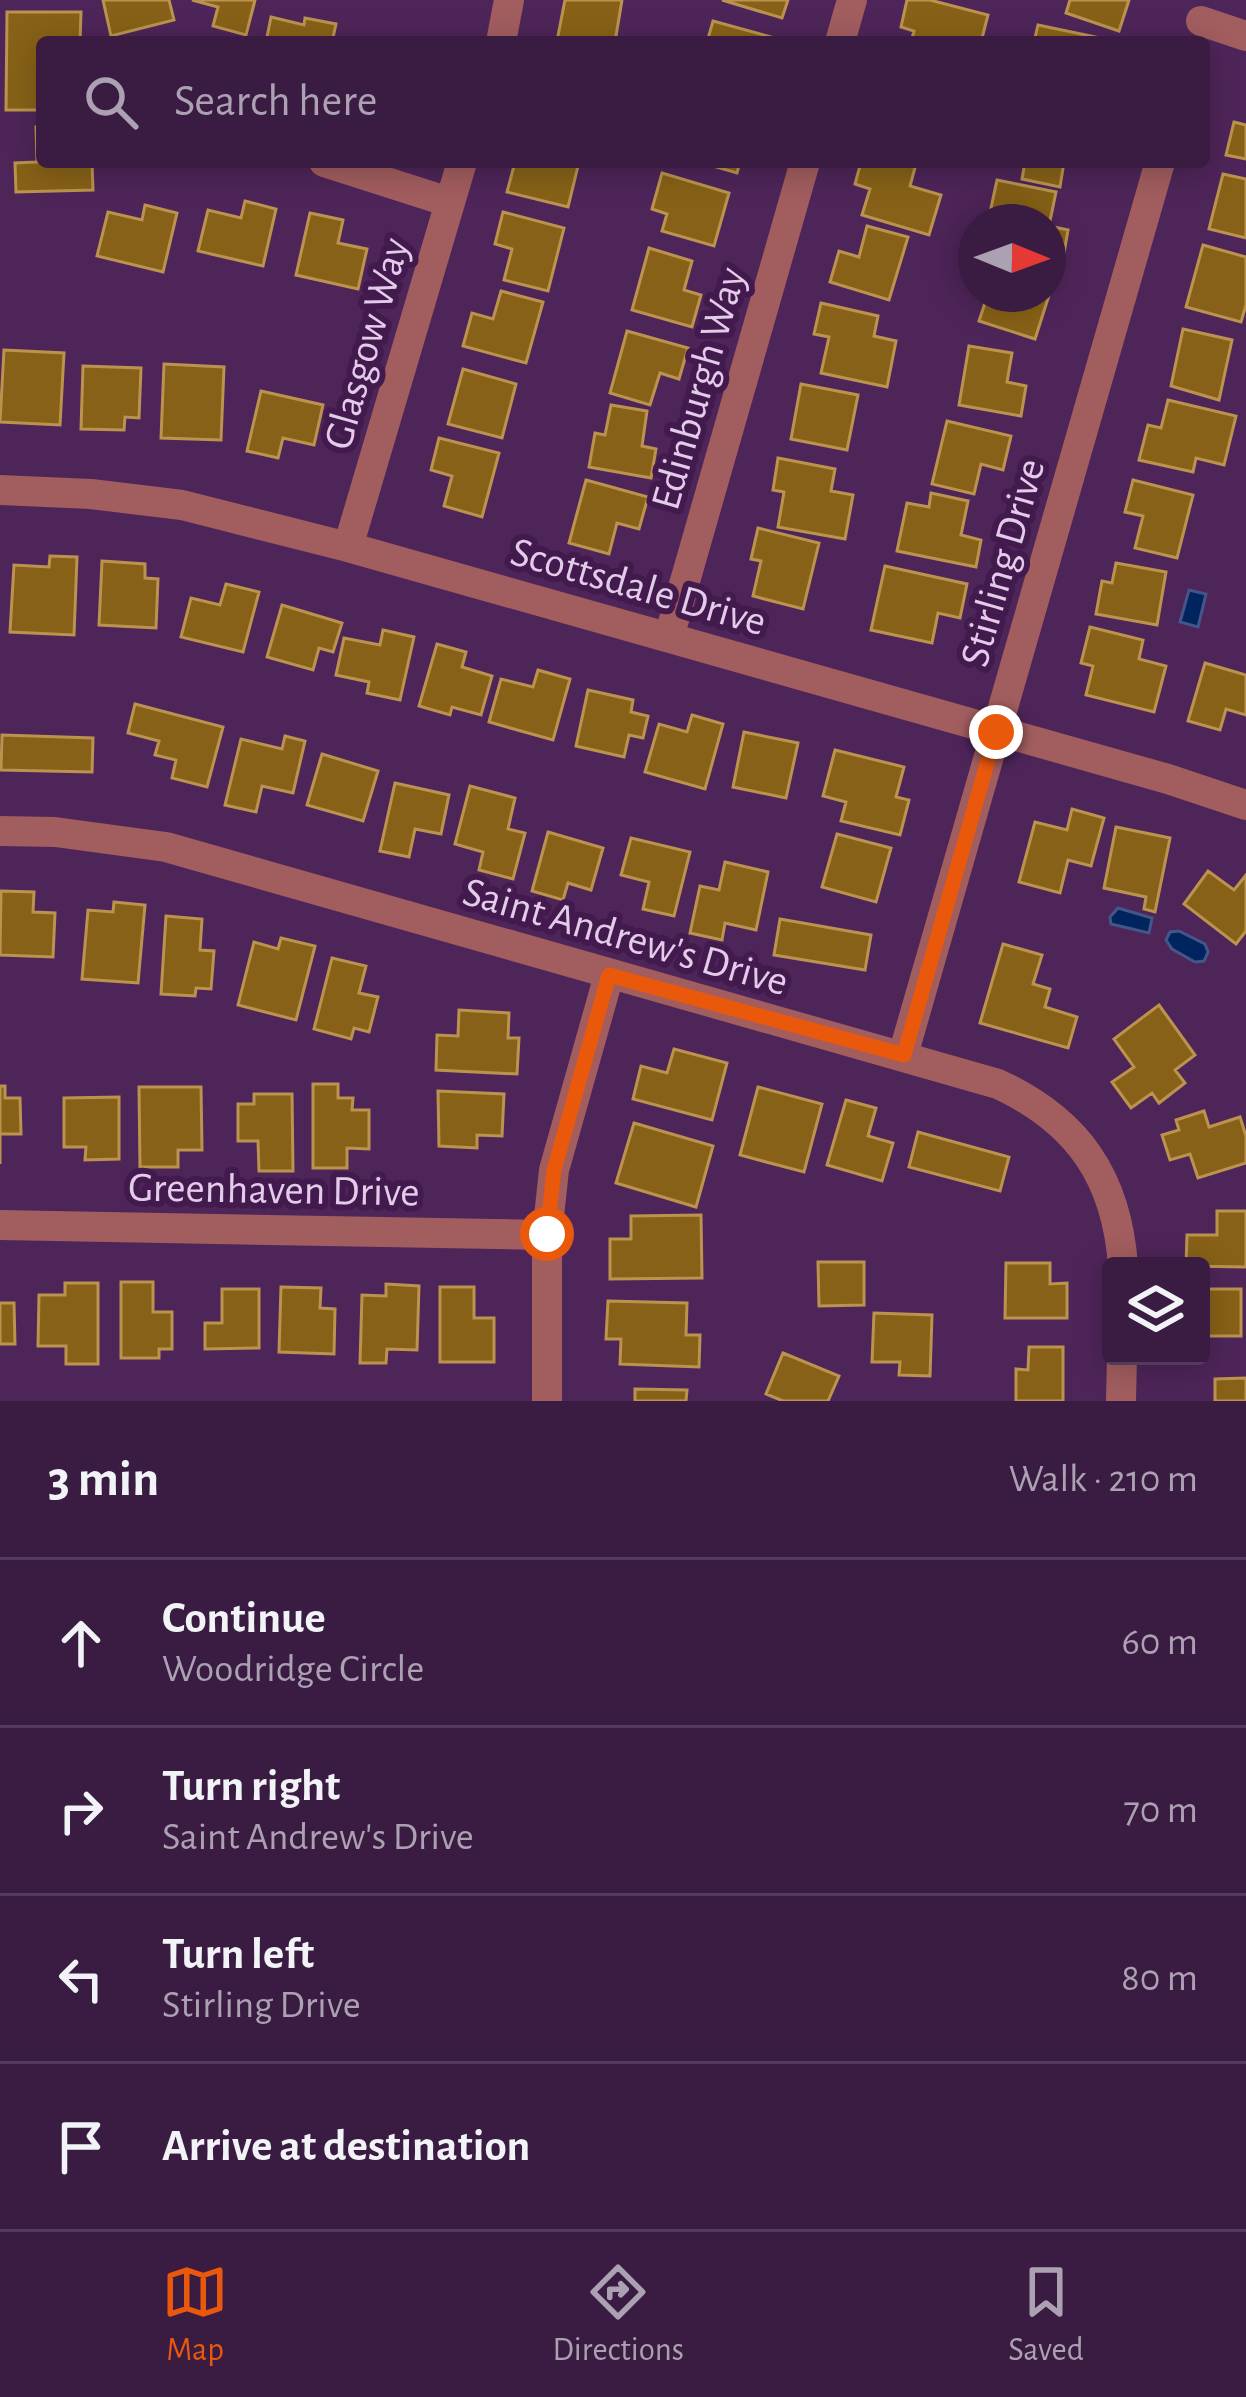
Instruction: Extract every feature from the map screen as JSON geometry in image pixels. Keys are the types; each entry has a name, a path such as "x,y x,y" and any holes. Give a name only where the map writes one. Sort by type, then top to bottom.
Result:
{"street":[{"path":"502,36 509,0"},
{"path":"842,36 852,0"},
{"path":"1201,21 1246,36"},
{"path":"343,168 449,202"},
{"name":"Glasgow Way","path":"348,547 460,168"},
{"name":"Edinburgh Way","path":"669,637 804,168"},
{"name":"Stirling Drive","path":"904,1055 1158,168"},
{"name":"Scottsdale Drive","path":"0,490 91,494 182,506 348,547 1246,805"},
{"name":"Saint Andrew's Drive","path":"0,831 55,832 166,847 998,1084 1024,1096 1061,1124 1095,1164 1112,1197 1122,1257"},
{"path":"547,1401 547,1234 554,1170 609,975"},
{"name":"Greenhaven Drive","path":"0,1225 547,1234"},
{"path":"1121,1401 1122,1365"}],"water":[{"path":"1189,590 1206,594 1198,627 1180,622"},
{"path":"1118,908 1152,918 1149,933 1111,924 1110,917"},
{"path":"1179,931 1205,944 1204,961 1195,962 1172,949 1166,940 1170,932"}],"building":[{"path":"103,0 169,0 174,20 111,36"},
{"path":"192,0 255,0 246,35 213,26 218,7"},
{"path":"565,0 622,0 616,36 558,36"},
{"path":"722,0 788,0 782,18"},
{"path":"907,0 930,0 988,15 983,36 913,36 914,31 901,27"},
{"path":"1070,0 1129,0 1119,31 1066,13"},
{"path":"7,12 81,12 80,36 36,36 36,110 6,110"},
{"path":"271,17 304,25 305,18 336,24 333,36 267,36"},
{"path":"713,21 767,36 709,36"},
{"path":"1038,25 1091,36 1035,36"},
{"path":"1234,122 1246,125 1246,159 1226,155"},
{"path":"36,162 36,168 92,168 93,190 16,192 15,163"},
{"path":"513,168 578,168 568,207 507,192"},
{"path":"859,168 915,168 910,186 941,195 929,235 862,215 870,189 855,184"},
{"path":"1024,168 1063,168 1060,187 1022,179"},
{"path":"662,173 729,193 714,246 662,231 667,214 652,209"},
{"path":"1223,174 1246,179 1246,238 1209,229"},
{"path":"997,180 1056,192 1054,204 992,204"},
{"path":"245,201 276,209 263,266 198,251 208,210 241,218"},
{"path":"145,205 177,213 163,272 97,256 108,212 142,220"},
{"path":"503,212 564,228 548,291 504,280 512,249 495,244"},
{"path":"310,213 343,220 338,243 367,249 358,289 296,275"},
{"path":"867,226 908,237 889,300 830,282 839,251 859,257"},
{"path":"1203,245 1246,257 1246,305 1241,322 1186,307"},
{"path":"649,248 692,261 684,290 701,295 692,327 632,310"},
{"path":"501,291 543,302 526,363 463,346 472,313 493,319"},
{"path":"821,303 878,316 874,336 896,341 887,387 821,373 829,337 814,334"},
{"path":"982,312 1044,312 1035,339 979,321"},
{"path":"1183,329 1232,340 1219,400 1171,386"},
{"path":"627,331 688,348 679,379 660,373 650,405 610,393"},
{"path":"969,346 1012,353 1007,382 1026,386 1021,416 959,405"},
{"path":"4,350 64,353 60,425 0,422"},
{"path":"164,364 224,367 221,440 161,438"},
{"path":"83,366 141,368 139,418 125,417 124,430 81,429"},
{"path":"463,369 516,384 502,438 448,424"},
{"path":"801,384 858,395 847,450 791,439"},
{"path":"261,391 323,405 314,445 283,438 278,458 247,451"},
{"path":"1168,400 1236,416 1224,465 1196,458 1193,472 1139,460 1148,425 1161,428"},
{"path":"611,405 647,411 642,446 656,449 651,478 589,467 595,433 605,435"},
{"path":"947,421 1011,436 1003,470 981,464 974,494 932,484"},
{"path":"439,438 499,453 482,517 444,506 452,476 431,470"},
{"path":"778,458 835,469 831,491 853,495 845,539 778,527 784,492 773,490"},
{"path":"586,480 648,497 639,529 617,523 609,554 569,543"},
{"path":"1133,480 1193,495 1177,558 1135,548 1143,516 1125,512"},
{"path":"931,493 968,501 961,535 981,540 976,567 897,551 907,503 929,507"},
{"path":"758,528 819,543 803,609 753,596 761,561 751,559"},
{"path":"50,556 77,557 74,635 10,632 14,565 49,567"},
{"path":"102,561 145,564 145,578 158,579 156,628 99,625"},
{"path":"1116,563 1166,572 1157,625 1096,614 1102,581 1112,583"},
{"path":"885,566 967,584 960,618 938,613 932,643 871,630"},
{"path":"226,584 259,592 243,652 181,637 191,598 220,605"},
{"path":"282,605 342,623 333,652 319,648 313,670 267,657"},
{"path":"1090,627 1143,640 1139,659 1166,666 1154,712 1086,695 1093,666 1081,663"},
{"path":"383,630 414,637 400,700 367,693 369,682 336,675 344,638 380,645"},
{"path":"437,644 466,652 462,667 492,676 481,715 452,707 450,715 419,706"},
{"path":"1205,663 1246,675 1246,715 1226,709 1220,730 1188,721"},
{"path":"538,670 570,679 553,740 489,722 501,679 533,687"},
{"path":"588,690 633,700 631,712 648,716 643,738 629,735 624,757 576,746"},
{"path":"135,704 223,727 207,787 172,778 176,760 155,755 159,741 128,733"},
{"path":"692,715 723,724 705,789 645,772 659,724 687,732"},
{"path":"744,732 798,743 786,798 733,787"},
{"path":"2,735 93,738 92,772 1,770"},
{"path":"285,736 305,741 293,793 262,786 256,812 225,805 241,739 282,749"},
{"path":"835,750 904,767 896,797 909,800 900,835 841,821 846,802 823,796"},
{"path":"322,754 378,771 363,821 307,805"},
{"path":"395,783 449,795 441,834 415,829 409,857 380,851"},
{"path":"470,786 515,798 508,829 525,833 513,879 479,870 483,852 455,844"},
{"path":"1072,809 1104,818 1091,866 1068,860 1060,893 1019,882 1035,822 1067,830"},
{"path":"1116,827 1170,838 1155,912 1144,909 1146,897 1104,888"},
{"path":"548,832 603,848 591,890 568,883 563,900 532,891"},
{"path":"837,834 891,848 876,902 822,887"},
{"path":"631,838 690,852 674,916 643,909 649,882 621,875"},
{"path":"725,862 768,872 756,930 725,923 722,940 690,933 700,886 719,890"},
{"path":"1208,871 1234,890 1246,875 1246,931 1236,944 1184,904"},
{"path":"1,891 34,892 33,912 55,913 53,957 0,955"},
{"path":"114,902 145,905 138,983 82,979 88,910 113,912"},
{"path":"166,916 202,919 200,950 214,951 211,989 196,988 195,996 161,994"},
{"path":"780,919 871,935 865,970 774,955"},
{"path":"281,938 315,946 296,1020 238,1005 254,942 278,949"},
{"path":"1003,944 1042,955 1033,984 1050,989 1045,1007 1077,1017 1068,1048 980,1023"},
{"path":"332,958 366,966 359,993 378,997 369,1032 354,1028 351,1039 314,1029"},
{"path":"1159,1005 1195,1055 1175,1070 1185,1083 1159,1103 1152,1093 1131,1108 1112,1082 1134,1067 1114,1039"},
{"path":"459,1010 509,1013 508,1038 519,1038 517,1074 436,1070 437,1035 458,1036"},
{"path":"674,1049 727,1063 712,1120 633,1099 641,1066 667,1073"},
{"path":"313,1084 338,1084 338,1098 353,1098 352,1110 369,1110 369,1149 347,1148 347,1168 313,1168"},
{"path":"0,1086 5,1086 5,1098 20,1098 21,1134 0,1134"},
{"path":"139,1087 201,1087 202,1150 178,1150 178,1167 140,1167"},
{"path":"758,1087 822,1104 804,1172 740,1155"},
{"path":"438,1091 504,1094 502,1136 477,1135 477,1148 439,1146"},
{"path":"254,1094 292,1094 293,1171 259,1171 258,1141 238,1141 238,1104 254,1104"},
{"path":"119,1097 119,1159 85,1160 86,1147 64,1147 64,1098"},
{"path":"846,1100 876,1108 868,1136 893,1143 882,1181 827,1165"},
{"path":"1204,1111 1209,1127 1240,1117 1246,1163 1198,1178 1190,1154 1170,1160 1162,1135 1179,1130 1176,1120"},
{"path":"634,1123 713,1146 696,1207 616,1183"},
{"path":"918,1132 1009,1157 1000,1191 909,1167"},
{"path":"1217,1211 1246,1211 1246,1267 1210,1266 1210,1257 1186,1257 1187,1235 1217,1235"},
{"path":"701,1215 702,1278 610,1279 610,1239 631,1239 631,1216"},
{"path":"818,1262 864,1262 864,1305 819,1306"},
{"path":"1006,1263 1050,1263 1050,1284 1067,1283 1067,1318 1005,1318"},
{"path":"121,1282 153,1282 153,1312 172,1312 172,1349 159,1349 159,1358 121,1358"},
{"path":"65,1283 98,1283 98,1364 66,1364 66,1346 38,1346 39,1295 65,1295"},
{"path":"386,1284 419,1286 417,1350 387,1349 386,1363 360,1363 362,1295 386,1296"},
{"path":"281,1287 321,1288 320,1308 335,1309 334,1354 279,1352"},
{"path":"440,1287 474,1287 474,1318 494,1318 494,1362 440,1362"},
{"path":"222,1289 259,1289 259,1348 205,1349 205,1323 222,1323"},
{"path":"1210,1289 1241,1289 1241,1336 1210,1336"},
{"path":"608,1301 687,1303 686,1335 700,1335 699,1367 620,1364 621,1339 606,1339"},
{"path":"0,1303 14,1303 15,1344 0,1344"},
{"path":"874,1313 932,1315 930,1376 899,1375 900,1362 872,1362"},
{"path":"1029,1347 1063,1347 1063,1401 1016,1401 1016,1369 1028,1370"},
{"path":"783,1353 839,1376 828,1401 783,1401 766,1394"},
{"path":"1246,1378 1246,1401 1215,1401 1215,1379"},
{"path":"635,1389 687,1390 686,1401 635,1401"}],"route":[{"path":"547,1234 554,1170 609,975 904,1055 996,732"}]}
